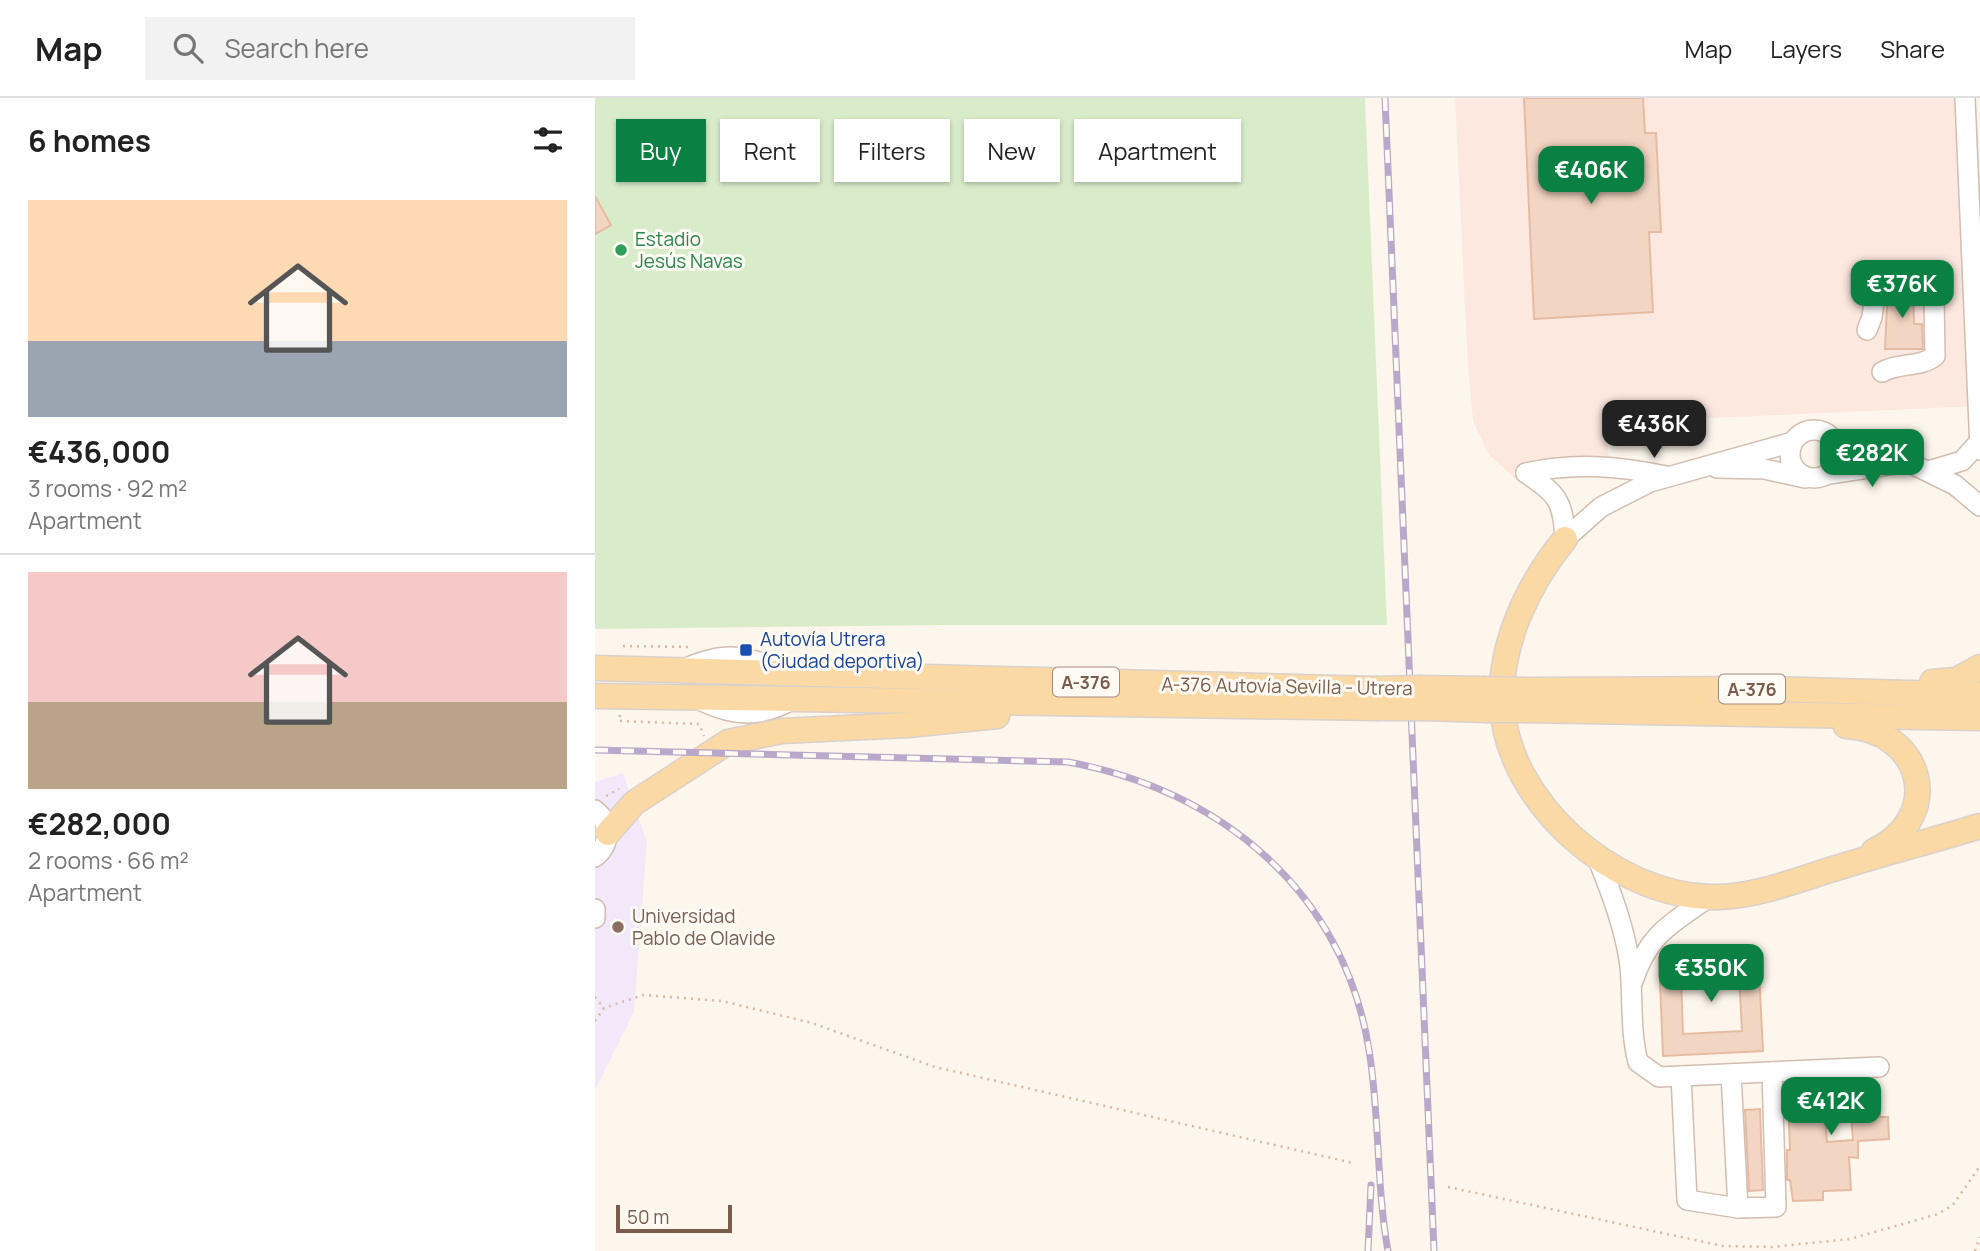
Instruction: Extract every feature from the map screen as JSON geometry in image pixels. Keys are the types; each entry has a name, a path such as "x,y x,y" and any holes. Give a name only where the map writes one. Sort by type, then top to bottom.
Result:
{"main road":[{"path":"1565,539 1538,577 1518,620 1504,670 1503,712 1513,750 1542,804 1569,836 1597,857 1648,886 1709,897 1778,885 1980,826"},
{"path":"1773,689 1956,680 1980,667"},
{"name":"A-376 Autovía Sevilla - Utrera","path":"595,668 680,671 795,687 1042,704 1376,698 1526,700 1773,689 1980,695"},
{"name":"A-376 Autovía Sevilla - Utrera","path":"595,696 695,697 795,687 1376,698"},
{"name":"A-376 Autovía Sevilla - Utrera","path":"1526,700 1717,714 1980,718"},
{"path":"608,833 634,803 728,742 782,732 908,725 1002,715 1042,704"},
{"path":"1717,714 1756,721 1858,727 1883,734 1902,750 1916,775 1918,789 1914,815 1894,840 1845,865"}],"street":[{"path":"1928,471 1962,461 1980,446 1965,98"},
{"path":"1867,330 1872,317 1877,278 1885,273 1917,273 1924,276 1934,298 1935,356 1921,363 1894,365 1882,372"},
{"path":"1565,539 1601,507 1650,482 1793,442 1804,432 1818,429 1832,436 1839,449 1838,463 1829,474"},
{"path":"1793,442 1789,453 1791,464 1798,474 1809,478"},
{"path":"1706,468 1763,469 1809,478 1908,462 1955,485 1980,506"},
{"path":"1565,539 1560,500 1548,488 1525,473 1566,466 1632,468 1669,477"},
{"path":"1605,468 1612,475 1619,497"},
{"path":"595,810 605,822 608,833 604,847 595,857"},
{"path":"1597,857 1616,903 1632,985 1632,1040 1638,1062 1659,1077 1879,1067"},
{"path":"1632,985 1642,955 1659,932 1709,897"},
{"path":"595,909 595,918"},
{"path":"1681,1076 1687,1200 1738,1208 1776,1207 1772,1072"},
{"path":"1731,1074 1738,1208"}],"path":[{"path":"623,646 692,647"},
{"path":"620,715 619,721 699,724 706,739"},
{"path":"595,1021 604,1008 643,995 722,1001 772,1011 935,1067 1353,1163"},
{"path":"595,998 604,1008"},
{"path":"1975,1251 1980,1237"}],"shaded area":[{"path":"1455,98 1976,98 1980,194 1980,406 1621,422 1622,441 1606,442 1610,461 1535,459 1534,486 1518,481 1489,455 1473,421"},
{"name":"Universidad Pablo de Olavide","path":"623,773 647,842 634,1012 595,1090 595,782"}],"green space":[{"path":"595,98 1365,98 1387,625 946,625 595,629"}],"building":[{"path":"1524,98 1643,98 1645,133 1656,133 1661,232 1649,232 1653,312 1534,319"},
{"path":"595,196 611,225 595,234"},
{"path":"1913,285 1914,324 1922,324 1923,349 1885,349 1888,286"},
{"path":"1758,952 1763,1051 1663,1056 1659,957","holes":["1739,974 1742,1031 1683,1034 1681,976"]},
{"path":"1879,1085 1880,1117 1888,1117 1889,1139 1858,1141 1858,1158 1849,1157 1851,1190 1823,1191 1823,1200 1793,1201 1790,1180 1787,1180 1787,1150 1790,1150 1789,1122 1797,1121 1796,1090","holes":["1851,1115 1853,1140 1827,1142 1825,1117"]},
{"path":"1760,1109 1763,1190 1749,1191 1745,1110"}],"railway":[{"path":"1385,98 1434,1251"},
{"path":"595,750 1068,762 1124,776 1176,796 1223,824 1266,857 1303,896 1333,942 1355,993 1369,1050 1388,1251"},
{"path":"1368,1251 1371,1185"}],"place":[{"name":"Estadio Jesús Navas","path":"621,250"},
{"name":"Autovía Utrera (Ciudad deportiva)","path":"746,650"},
{"name":"Universidad Pablo de Olavide","path":"618,927"}]}
